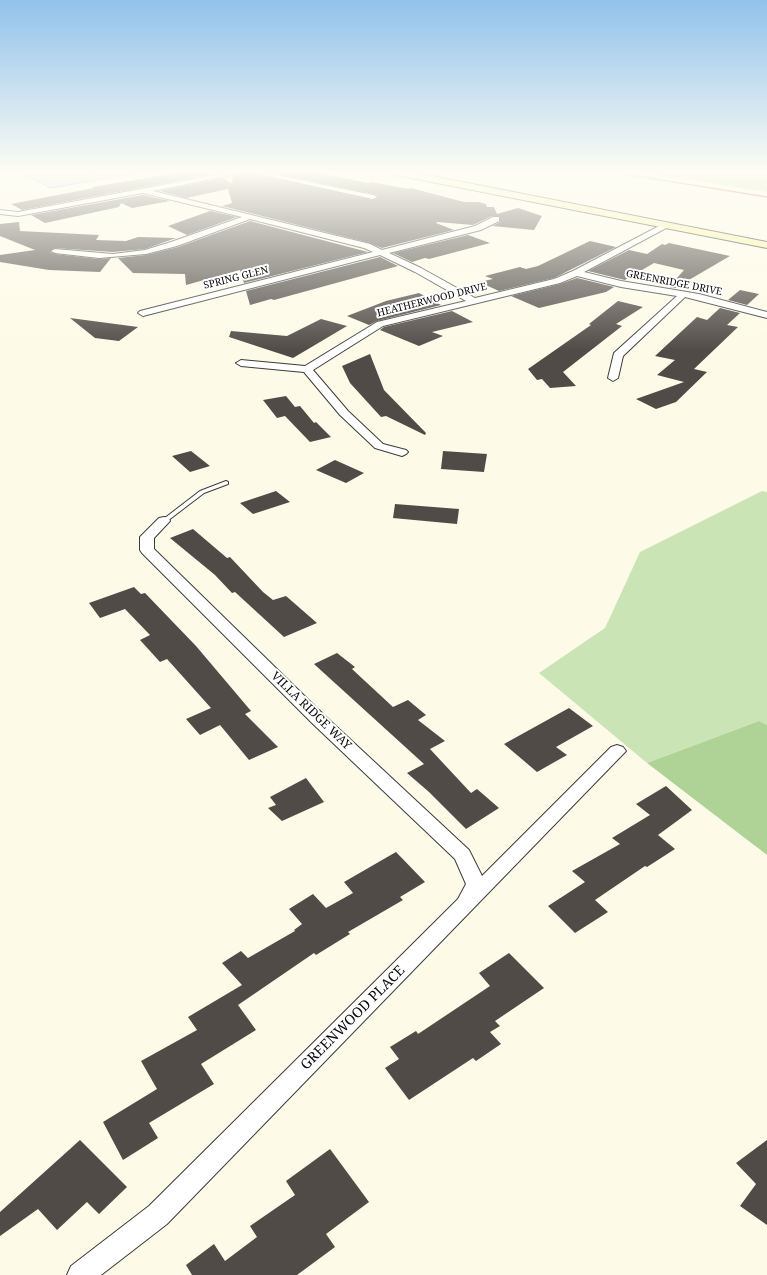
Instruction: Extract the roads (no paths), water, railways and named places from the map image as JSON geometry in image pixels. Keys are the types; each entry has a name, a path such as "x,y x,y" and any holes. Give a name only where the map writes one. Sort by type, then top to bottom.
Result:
{"street":[{"path":"55,250 87,255 106,256 146,252 209,232"},
{"path":"311,232 351,241 382,252 473,301"},
{"name":"SPRING GLEN","path":"143,313 464,232"},
{"name":"HEATHERWOOD DRIVE","path":"307,369 380,324 548,283 576,273 653,232"},
{"path":"698,232 767,245"},
{"name":"GREENRIDGE DRIVE","path":"576,273 621,284 684,294 767,315"},
{"path":"613,378 618,355 684,294"},
{"path":"241,363 307,369 344,414 379,446 402,452"},
{"name":"VILLA RIDGE WAY","path":"164,521 147,537 147,550 318,719 462,855 476,884 464,906"},
{"name":"GREENWOOD PLACE","path":"80,1275 158,1215 617,751"}],"lane":[{"path":"164,521 202,492 226,483"}]}
